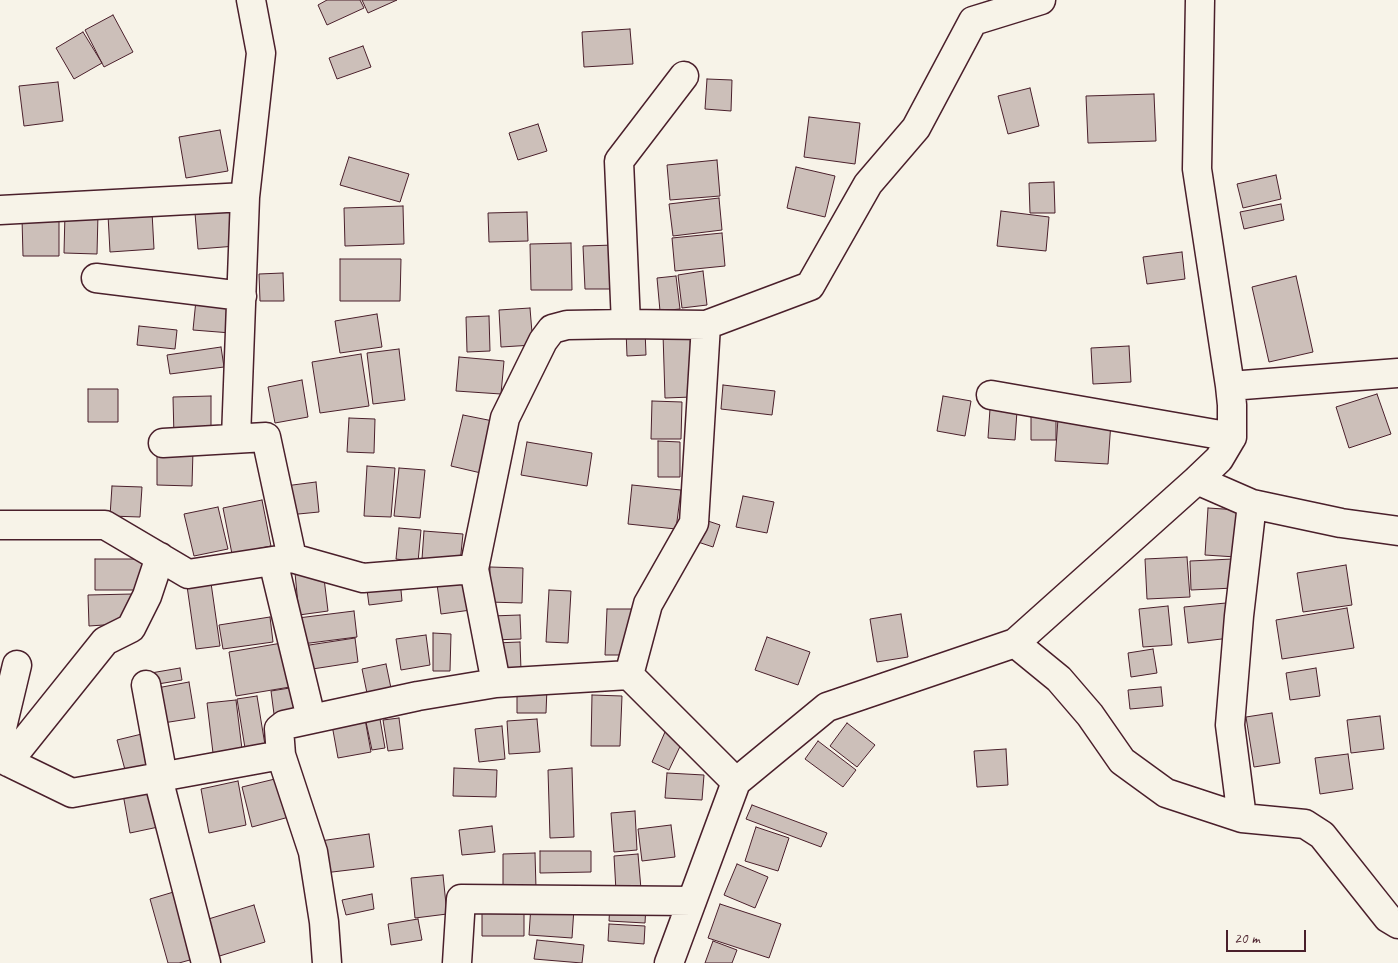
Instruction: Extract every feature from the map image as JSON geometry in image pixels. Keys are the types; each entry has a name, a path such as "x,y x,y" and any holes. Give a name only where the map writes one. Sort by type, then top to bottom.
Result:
{"street":[{"path":"236,438 245,197 261,53 251,0"},
{"path":"496,683 474,570 505,418 543,341 552,329 626,324 706,324 810,286 868,184 916,128 973,21 1041,0"},
{"path":"669,963 736,782 827,707 1015,643 1197,480 1219,459 1232,437 1230,386 1197,169 1200,0"},
{"path":"626,324 619,162 684,76"},
{"path":"0,210 245,197"},
{"path":"96,278 242,296"},
{"path":"629,674 648,604 694,522 706,324"},
{"path":"1230,386 1398,373"},
{"path":"991,395 1232,437"},
{"path":"163,443 266,437 283,560 311,718"},
{"path":"1197,480 1252,504 1341,523 1398,531"},
{"path":"1242,818 1230,725 1252,504"},
{"path":"0,525 105,525 188,574 283,560 363,578 474,570"},
{"path":"160,557 147,596 131,628 105,640 4,760 72,793 281,755"},
{"path":"1015,643 1059,679 1090,715 1122,761 1166,793 1242,818 1305,824 1322,835 1388,918 1398,924"},
{"path":"0,736 18,665"},
{"path":"327,963 324,922 313,852 281,755 279,729 284,725 418,696 496,683 629,674 736,782"},
{"path":"146,685 161,777 206,963"},
{"path":"457,963 461,899 692,901"}],"building":[{"path":"327,0 360,0 364,8 327,25 318,5"},
{"path":"362,0 397,0 368,13"},
{"path":"113,15 133,52 104,67 85,30"},
{"path":"630,29 633,64 584,67 582,32"},
{"path":"83,32 102,63 74,79 56,48"},
{"path":"363,46 371,67 337,79 329,58"},
{"path":"707,79 732,80 731,111 705,109"},
{"path":"58,82 63,121 24,126 19,86"},
{"path":"1030,88 1039,126 1008,134 998,96"},
{"path":"1154,94 1156,141 1088,143 1086,96"},
{"path":"809,117 860,123 855,164 804,157"},
{"path":"538,124 547,151 518,160 509,133"},
{"path":"220,130 228,171 186,178 179,137"},
{"path":"349,157 409,174 400,202 340,185"},
{"path":"717,160 720,196 670,200 667,165"},
{"path":"796,167 835,176 825,217 787,208"},
{"path":"1276,175 1281,199 1243,208 1237,184"},
{"path":"1054,182 1055,213 1030,213 1029,183"},
{"path":"719,198 722,230 673,236 669,204"},
{"path":"1281,204 1284,220 1244,229 1240,212"},
{"path":"403,206 404,244 345,246 344,208"},
{"path":"234,210 236,246 198,249 195,213"},
{"path":"1001,211 1049,217 1046,251 997,246"},
{"path":"152,212 154,249 110,252 108,215"},
{"path":"527,212 528,241 489,242 488,213"},
{"path":"65,213 98,214 97,254 64,253"},
{"path":"22,218 59,218 59,256 23,256"},
{"path":"722,233 725,266 675,271 672,238"},
{"path":"571,243 572,290 531,290 530,244"},
{"path":"614,245 615,289 585,289 583,246"},
{"path":"1182,252 1185,279 1147,284 1143,257"},
{"path":"340,259 401,259 400,301 340,301"},
{"path":"703,271 707,305 682,308 678,275"},
{"path":"283,273 284,301 260,301 259,274"},
{"path":"676,276 680,309 660,311 657,278"},
{"path":"1296,276 1313,352 1269,362 1252,287"},
{"path":"196,300 233,303 231,333 193,330"},
{"path":"530,308 533,345 501,347 499,310"},
{"path":"377,314 382,347 340,353 335,321"},
{"path":"489,316 490,351 467,352 466,317"},
{"path":"139,326 177,330 175,349 137,345"},
{"path":"626,330 645,330 646,355 627,356"},
{"path":"690,333 692,397 665,398 663,334"},
{"path":"1129,346 1131,382 1093,384 1091,348"},
{"path":"221,347 224,367 170,374 167,355"},
{"path":"399,349 405,400 373,404 367,353"},
{"path":"361,354 369,406 320,413 312,362"},
{"path":"459,357 504,361 501,394 456,391"},
{"path":"302,380 308,417 275,423 268,387"},
{"path":"723,385 775,391 772,415 721,409"},
{"path":"88,389 118,389 118,422 88,422"},
{"path":"1377,394 1391,434 1349,448 1336,407"},
{"path":"211,396 211,437 174,437 173,397"},
{"path":"943,396 971,401 965,436 937,431"},
{"path":"652,401 682,402 681,439 651,439"},
{"path":"990,409 1017,411 1015,440 988,438"},
{"path":"463,415 493,421 481,473 451,466"},
{"path":"1031,415 1056,415 1056,440 1031,440"},
{"path":"349,418 375,419 374,453 347,452"},
{"path":"1058,419 1111,422 1108,464 1055,461"},
{"path":"658,441 680,442 680,477 658,477"},
{"path":"527,442 592,453 587,486 521,475"},
{"path":"157,450 193,450 192,486 157,485"},
{"path":"367,466 395,468 391,517 364,516"},
{"path":"399,468 425,470 420,518 394,516"},
{"path":"316,482 319,512 288,515 285,486"},
{"path":"632,485 681,490 676,529 628,524"},
{"path":"112,486 142,487 140,517 110,516"},
{"path":"743,496 774,502 767,533 736,527"},
{"path":"262,500 271,546 232,554 223,508"},
{"path":"218,507 228,549 194,556 184,514"},
{"path":"1208,508 1239,510 1236,557 1205,555"},
{"path":"702,519 720,525 713,547 695,541"},
{"path":"399,528 421,530 418,562 396,559"},
{"path":"424,531 463,534 460,563 422,559"},
{"path":"1187,557 1190,597 1147,599 1145,559"},
{"path":"95,559 147,559 147,590 95,590"},
{"path":"1233,559 1234,588 1191,590 1190,561"},
{"path":"1346,565 1352,605 1303,612 1297,573"},
{"path":"490,567 523,568 522,603 489,602"},
{"path":"323,570 328,611 299,615 295,573"},
{"path":"210,576 220,646 196,649 186,579"},
{"path":"400,579 402,601 369,605 366,582"},
{"path":"467,580 471,610 441,614 437,584"},
{"path":"549,590 571,591 568,643 546,642"},
{"path":"133,594 133,623 89,626 88,595"},
{"path":"1226,603 1230,638 1188,643 1184,607"},
{"path":"1168,606 1172,645 1143,647 1139,609"},
{"path":"1347,608 1354,648 1282,659 1276,620"},
{"path":"607,609 632,609 631,655 605,655"},
{"path":"354,611 357,637 302,644 298,618"},
{"path":"901,614 908,657 877,662 870,619"},
{"path":"520,615 521,639 492,640 491,616"},
{"path":"270,617 273,642 223,649 219,625"},
{"path":"433,633 451,634 450,671 433,671"},
{"path":"426,635 430,665 401,670 396,639"},
{"path":"767,637 810,652 798,685 755,670"},
{"path":"355,638 358,662 306,670 303,646"},
{"path":"520,642 521,670 496,671 495,643"},
{"path":"282,643 290,687 236,696 229,652"},
{"path":"1153,649 1157,673 1131,677 1128,653"},
{"path":"386,664 392,693 368,698 362,669"},
{"path":"180,668 182,680 152,685 151,673"},
{"path":"1316,668 1320,696 1290,700 1286,673"},
{"path":"189,682 195,718 163,723 157,688"},
{"path":"296,687 299,710 274,714 271,691"},
{"path":"517,687 547,688 546,713 517,713"},
{"path":"1161,687 1163,706 1130,709 1128,690"},
{"path":"592,695 622,696 620,746 591,746"},
{"path":"257,696 265,745 245,748 237,699"},
{"path":"236,700 242,749 213,753 207,703"},
{"path":"1272,713 1280,763 1254,767 1246,717"},
{"path":"1380,716 1384,749 1351,753 1347,720"},
{"path":"399,718 403,749 388,751 383,720"},
{"path":"365,719 371,752 338,758 332,725"},
{"path":"380,719 385,748 372,750 366,722"},
{"path":"537,719 540,752 509,754 507,721"},
{"path":"847,723 875,745 857,767 830,746"},
{"path":"502,726 505,759 479,762 475,729"},
{"path":"665,732 683,740 669,770 652,762"},
{"path":"146,733 157,773 128,781 117,740"},
{"path":"818,741 856,770 843,787 805,759"},
{"path":"1006,749 1008,785 977,787 974,751"},
{"path":"1348,754 1353,789 1320,794 1315,758"},
{"path":"454,768 497,770 496,797 453,796"},
{"path":"572,768 574,837 550,838 548,770"},
{"path":"667,773 704,775 702,800 665,798"},
{"path":"279,778 289,817 252,827 242,787"},
{"path":"238,781 246,825 209,833 201,789"},
{"path":"156,788 163,826 130,833 123,794"},
{"path":"752,805 827,833 821,847 746,819"},
{"path":"635,811 637,850 614,852 611,813"},
{"path":"671,825 675,857 642,861 638,829"},
{"path":"492,826 495,852 462,855 459,830"},
{"path":"756,827 789,838 778,871 745,861"},
{"path":"369,834 374,867 324,873 320,841"},
{"path":"540,851 591,851 591,872 540,873"},
{"path":"535,853 536,888 503,889 503,854"},
{"path":"638,854 641,889 616,891 614,856"},
{"path":"737,864 768,877 755,908 724,895"},
{"path":"443,875 447,914 415,918 411,878"},
{"path":"177,891 197,958 179,963 168,963 150,899"},
{"path":"372,894 374,909 346,915 342,900"},
{"path":"610,903 646,905 645,923 609,921"},
{"path":"720,904 781,924 769,958 708,938"},
{"path":"254,905 265,942 213,958 202,921"},
{"path":"531,905 574,908 572,938 529,935"},
{"path":"482,906 524,906 524,936 482,936"},
{"path":"418,919 422,940 391,945 388,924"},
{"path":"609,924 645,926 644,944 608,941"},
{"path":"537,940 584,945 582,963 534,959"},
{"path":"713,941 737,950 732,963 705,963"}]}
